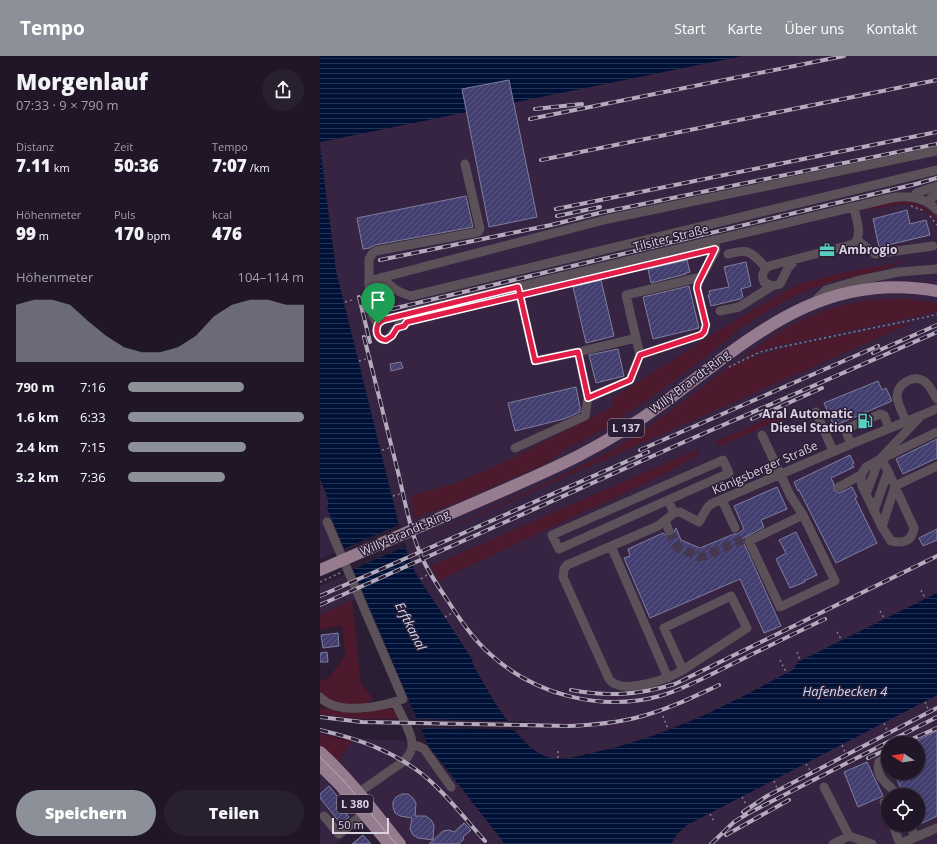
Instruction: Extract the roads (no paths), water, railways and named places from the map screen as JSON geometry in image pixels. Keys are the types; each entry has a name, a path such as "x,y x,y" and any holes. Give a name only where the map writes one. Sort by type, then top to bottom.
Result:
{"main road":[{"name":"Willy-Brandt-Ring","path":"324,572 423,525 543,472 608,440 664,403 767,326 795,311 837,295 875,287 907,287 937,291"},
{"name":"L 380","path":"320,752 331,761 400,844"},
{"name":"L 380","path":"320,765 340,785 389,844"}],"street":[{"path":"369,281 608,219 937,151"},
{"path":"407,314 392,336 386,340 377,335 376,331 378,324 372,315 369,259 376,251 478,232 480,226 466,164"},
{"path":"382,277 389,286 398,292 411,296 937,170"},
{"path":"915,198 916,193 937,186"},
{"name":"Tilsiter Straße","path":"378,324 383,320 407,314 901,196 915,198 928,203 937,210"},
{"path":"928,203 931,198 937,196"},
{"path":"772,286 765,284 763,279 763,274 766,268 850,246 857,240 859,231 854,207"},
{"path":"640,355 701,335 704,332 706,325 697,288 701,277 716,250 714,240"},
{"path":"857,240 875,254 933,246"},
{"path":"728,254 748,251 766,268"},
{"path":"720,311 740,307 772,286 780,284 787,270 794,261"},
{"path":"813,303 826,290 860,280 899,272 937,269"},
{"path":"588,398 630,380 640,355 626,295 701,277"},
{"path":"518,287 535,361 636,338"},
{"path":"515,448 585,416 588,398 578,352"},
{"path":"906,421 898,399 898,392 902,384 913,378 922,380 928,384 937,399"},
{"name":"Königsberger Straße","path":"674,513 680,512 699,522 711,504 833,451 937,409"},
{"path":"816,412 833,451"},
{"path":"851,444 846,432 848,428 880,414 884,415 889,428"},
{"path":"866,494 880,460 921,415"},
{"path":"839,487 861,475 866,467 937,432"},
{"path":"762,435 790,495 803,515 835,581 780,607 746,540 803,515"},
{"path":"723,460 729,473 668,500 559,549 552,535 723,460"},
{"path":"861,475 862,486 882,527 891,541 899,543 913,536 914,528 888,471 880,460"},
{"path":"882,527 895,486 937,466"},
{"path":"874,511 888,471"},
{"path":"555,570 658,526 674,513 668,500"},
{"path":"722,500 735,528"},
{"path":"665,521 669,531"},
{"path":"320,697 328,704 344,708 369,707 395,702 402,699 327,522"},
{"path":"611,546 668,678"},
{"path":"567,565 564,569 563,577 612,683 622,686 632,686 668,678 683,670 747,628 731,596 664,628 683,670"},
{"path":"358,793 404,762 409,755 412,747 412,739 395,702"},
{"path":"412,747 418,746 424,749 451,787"},
{"path":"881,761 878,762 878,772 881,779"},
{"path":"882,780 892,788"},
{"path":"824,787 849,836 870,844"},
{"path":"324,816 339,834 363,814"},
{"path":"896,832 900,844 937,828"},
{"path":"913,832 915,837"},
{"path":"833,844 849,836"}],"water":[{"path":"320,56 742,56 320,142"},
{"path":"320,148 336,271 398,522 409,558 416,574 472,659 473,665 503,715 512,728 532,748 542,755 555,759 561,759 609,749 659,734 707,714 741,697 793,670 798,662 937,593 937,695 687,825 678,833 671,844 505,844 428,745 327,508 328,497 320,479"}],"tunnel":[{"path":"669,531 677,547 700,557 743,540"}],"tram line":[{"path":"320,757 344,781 396,844"}],"railway":[{"path":"530,119 844,56"},
{"path":"541,160 937,80"},
{"path":"535,109 582,104"},
{"path":"556,209 937,132"},
{"path":"380,260 551,225 599,213 937,144"},
{"path":"392,309 937,178"},
{"path":"557,216 600,207"},
{"path":"359,297 370,342"},
{"path":"873,353 937,325"},
{"path":"320,605 684,442 937,332"},
{"path":"364,337 408,516 422,558 436,583 466,628 483,648 508,668 527,680 548,690 592,701 615,702 660,696 686,686 825,619"},
{"path":"640,450 878,346"},
{"path":"752,419 822,388"},
{"path":"320,596 648,452"},
{"path":"571,690 598,694 623,694 648,691 675,684 937,556"},
{"path":"320,717 362,722 569,726 587,725 622,721 660,711 719,685"},
{"path":"743,812 767,796 937,708"},
{"path":"711,844 734,822 749,813 937,717"},
{"path":"919,736 937,728"},
{"path":"320,730 348,737 374,746 398,758 422,774 455,806 485,841"},
{"path":"868,758 881,752"},
{"path":"726,835 789,800"}],"place":[{"name":"Ambrogio","path":"827,250"},
{"name":"Aral Automatic Diesel Station","path":"865,421"}],"water label":[{"name":"Erftkanal","path":"411,626"},
{"name":"Hafenbecken 4","path":"845,691"}]}
